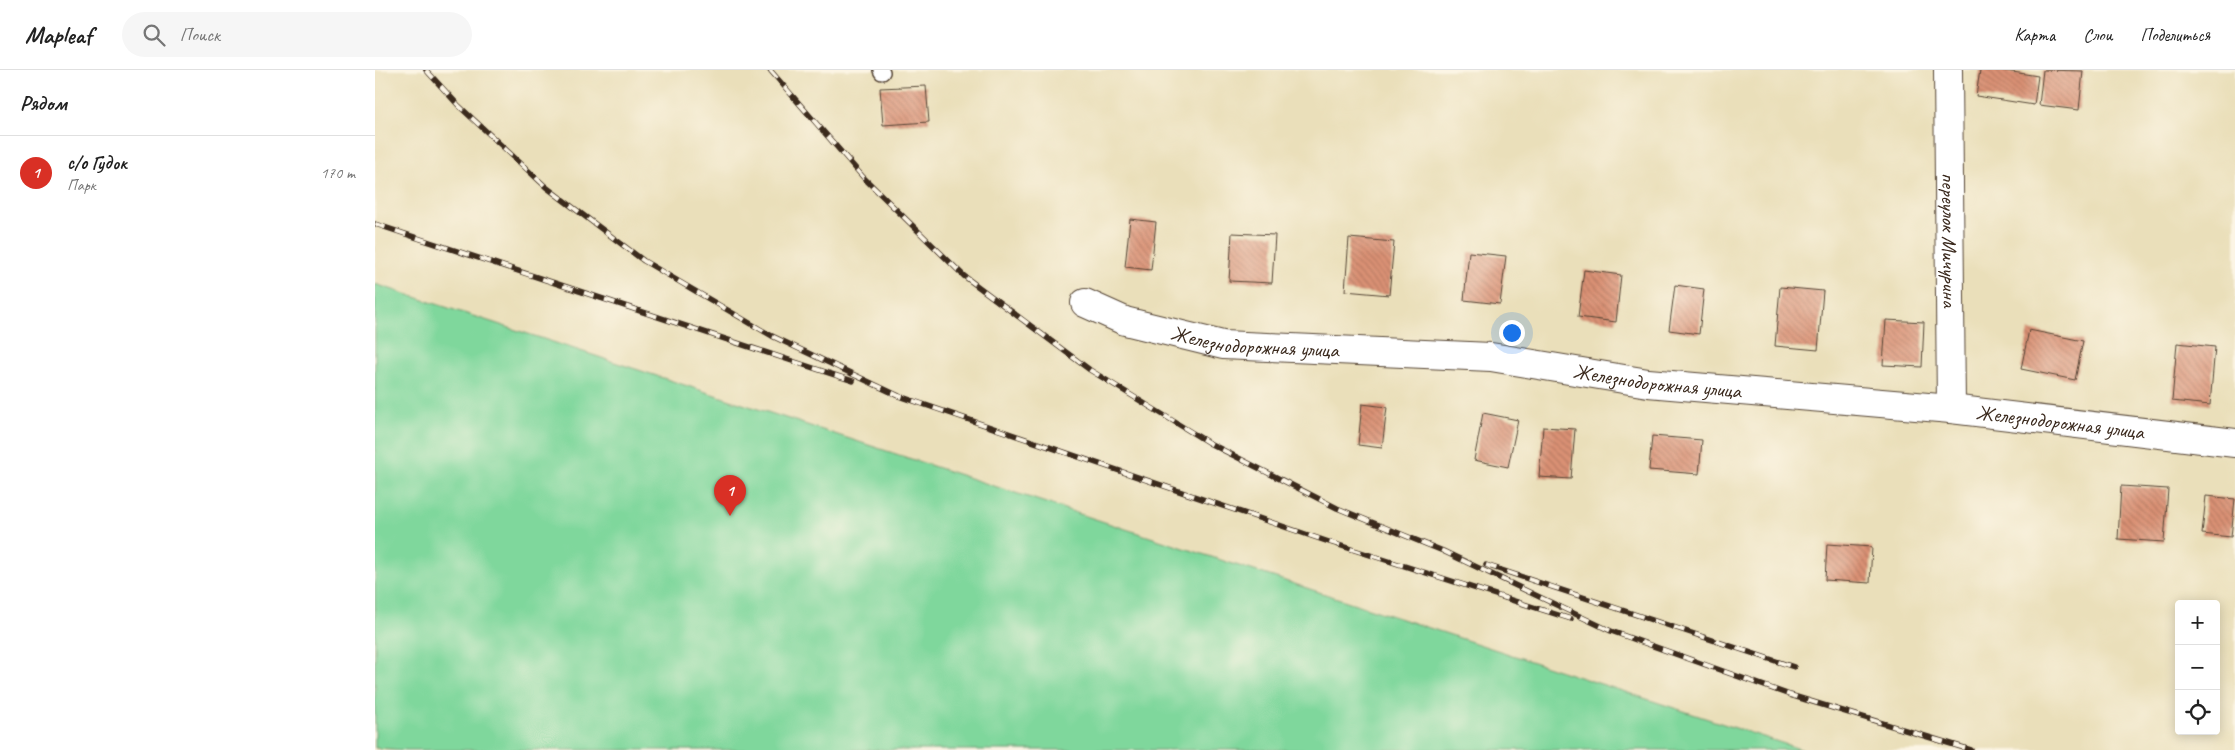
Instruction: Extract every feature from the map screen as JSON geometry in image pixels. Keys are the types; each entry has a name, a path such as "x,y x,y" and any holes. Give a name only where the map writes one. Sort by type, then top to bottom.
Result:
{"street":[{"name":"переулок Мичурина","path":"1948,70 1951,410"},
{"name":"Железнодорожная улица","path":"1085,303 1125,321 1223,345 1491,357 1648,383 1951,410 2235,443"}],"green space":[{"path":"375,284 1803,750 406,750 375,748"}],"building":[{"path":"1980,70 2000,70 2038,76 2034,105 1976,96"},
{"path":"2043,70 2083,71 2079,110 2039,105"},
{"path":"926,86 929,122 883,125 880,88"},
{"path":"1130,219 1156,222 1151,270 1125,267"},
{"path":"1232,233 1275,235 1272,283 1229,281"},
{"path":"1349,238 1394,242 1389,295 1345,291"},
{"path":"1469,252 1506,256 1500,304 1464,300"},
{"path":"1584,270 1621,275 1616,322 1578,317"},
{"path":"1675,285 1704,289 1699,334 1669,330"},
{"path":"1780,287 1823,291 1818,350 1775,346"},
{"path":"1886,320 1924,322 1922,367 1883,365"},
{"path":"2029,330 2083,341 2075,380 2021,369"},
{"path":"2177,343 2215,347 2210,405 2172,401"},
{"path":"1362,404 1387,407 1382,448 1358,445"},
{"path":"1483,413 1518,420 1508,467 1474,460"},
{"path":"1543,427 1575,429 1571,479 1539,477"},
{"path":"1652,436 1702,440 1699,474 1649,470"},
{"path":"2121,486 2168,489 2164,542 2118,539"},
{"path":"2206,496 2235,499 2231,537 2202,534"},
{"path":"1827,544 1872,547 1870,583 1825,580"}],"railway":[{"path":"426,70 459,106 546,187 644,261 772,336 899,396 1326,541 1571,619"},
{"path":"770,70 863,177 964,276 1090,370 1209,443 1337,508 1443,551 1611,631 1790,695 1971,750"},
{"path":"375,224 853,381"},
{"path":"1486,565 1794,667"}],"place":[{"name":"с/о Гудок","path":"730,516"}]}
